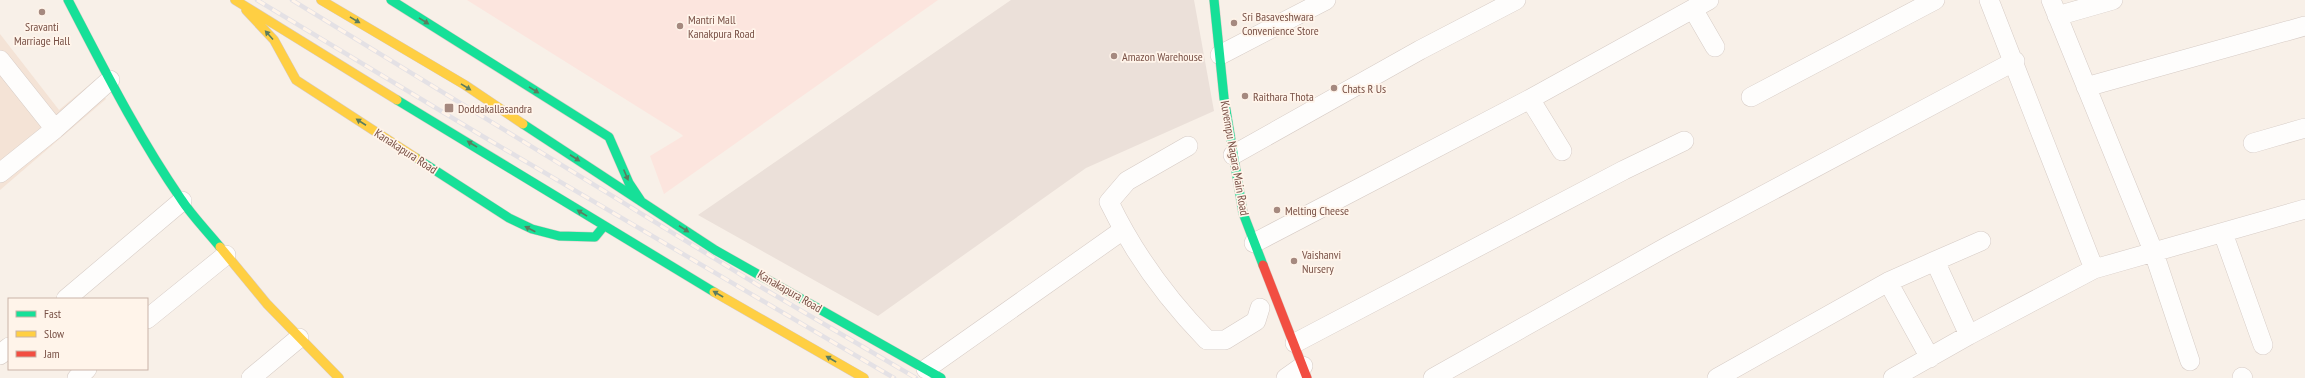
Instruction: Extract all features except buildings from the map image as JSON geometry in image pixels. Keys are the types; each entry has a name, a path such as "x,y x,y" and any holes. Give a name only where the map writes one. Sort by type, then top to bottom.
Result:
{"main road":[{"path":"68,0 110,80 163,172 182,201 226,256 299,338 339,378"},
{"name":"Kanakapura Road","path":"321,0 465,86 715,250 934,374"},
{"name":"Kanakapura Road","path":"391,0 610,137 629,183 641,201"},
{"name":"Kuvempu Nagara Main Road","path":"1214,0 1233,155 1243,213 1295,343 1305,372"},
{"name":"Kanakapura Road","path":"237,1 274,40 296,80 509,218 534,232 551,237 596,237 604,226"},
{"name":"Kanakapura Road","path":"237,1 687,276 864,378"}],"street":[{"path":"1220,55 1326,0"},
{"path":"1233,155 1420,50 1516,0"},
{"path":"1751,97 1935,0"},
{"path":"1989,0 2015,61 2094,269"},
{"path":"2113,0 2054,8 2154,253 2190,361"},
{"path":"1254,243 1530,99 1701,4 1715,47"},
{"path":"2086,87 2305,26"},
{"path":"0,60 55,129"},
{"path":"1433,378 1668,246 2015,61"},
{"path":"0,173 55,129 110,80"},
{"path":"1530,99 1562,151"},
{"path":"2253,144 2305,128"},
{"path":"1295,343 1624,170 1684,141"},
{"path":"1188,146 1127,181 1109,202 1123,230 1184,316 1207,340 1225,340 1256,321 1260,308"},
{"path":"67,298 182,201"},
{"path":"1893,378 1969,335 2094,269 2305,209"},
{"path":"934,374 1123,230"},
{"path":"2223,233 2263,345"},
{"path":"1717,378 1888,282 1981,241"},
{"path":"148,318 226,256"},
{"path":"1934,261 1969,335"},
{"path":"1888,282 1930,358"},
{"path":"251,378 299,338"},
{"path":"0,355 8,348"},
{"path":"77,378 86,370"},
{"path":"1286,378 1305,372"}],"shaded area":[{"path":"467,0 938,0 664,194 650,156 683,136 681,134"},
{"path":"1011,0 1194,0 1214,111 1086,168 878,316 698,215"},
{"path":"0,34 59,110 95,80 106,99 0,190"}],"railway":[{"path":"257,0 484,137 894,378"},
{"path":"292,0 766,290 916,378"}],"traffic: fast":[{"path":"68,0 94,51 150,151 185,205 220,247"},
{"path":"391,0 609,137 629,183 641,201"},
{"path":"1214,0 1224,98 1243,213 1263,265"},
{"path":"397,100 714,292"},
{"path":"523,124 715,250 941,378"},
{"path":"416,158 509,218 532,229 559,236 595,237 604,226"}],"traffic: slow":[{"path":"235,0 397,100"},
{"path":"321,0 465,85 523,124"},
{"path":"246,10 274,40 296,80 416,158"},
{"path":"220,247 267,304 339,378"},
{"path":"714,292 864,378"}],"traffic: jam":[{"path":"1263,265 1307,378"}],"place":[{"name":"Sravanti Marriage Hall","path":"42,12"},
{"name":"Sri Basaveshwara Convenience Store","path":"1234,23"},
{"name":"Mantri Mall Kanakpura Road","path":"680,26"},
{"name":"Amazon Warehouse","path":"1114,56"},
{"name":"Chats R Us","path":"1334,88"},
{"name":"Raithara Thota","path":"1245,96"},
{"name":"Doddakallasandra","path":"449,108"},
{"name":"Melting Cheese","path":"1277,210"},
{"name":"Vaishanvi Nursery","path":"1294,261"}]}
